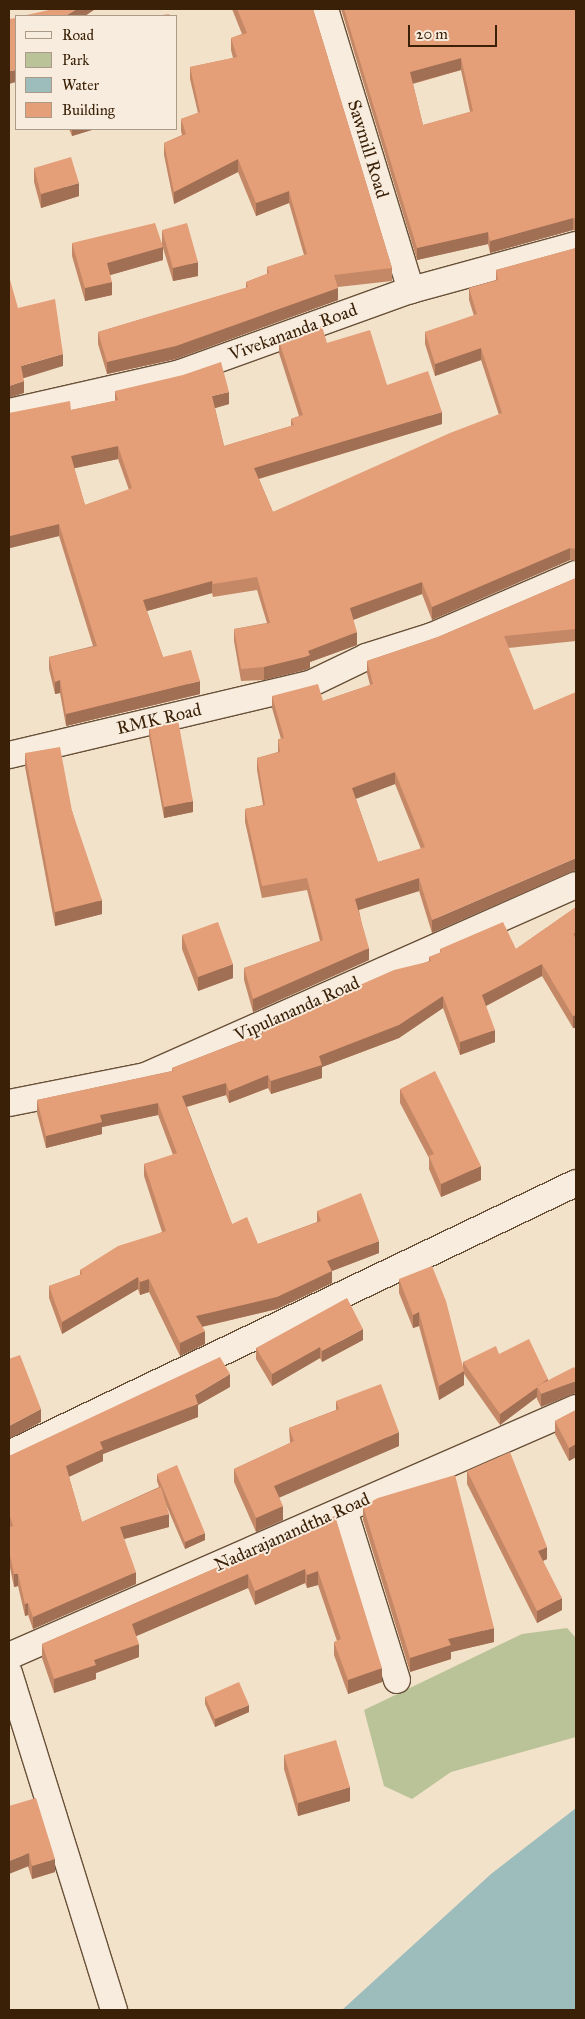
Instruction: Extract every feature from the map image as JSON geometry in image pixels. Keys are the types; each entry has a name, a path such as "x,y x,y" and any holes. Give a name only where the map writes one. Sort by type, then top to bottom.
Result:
{"street":[{"name":"Sawmill Road","path":"325,9 411,290"},
{"name":"Vivekananda Road","path":"9,412 180,373 411,290 576,245"},
{"name":"RMK Road","path":"9,755 310,684 366,658 432,636 576,574"},
{"name":"Vipulananda Road","path":"9,1103 145,1076 576,885"},
{"path":"9,1454 576,1183"},
{"name":"Nadarajanandtha Road","path":"9,1656 576,1408"},
{"path":"344,1510 396,1680"},
{"path":"9,1673 114,2010"}],"green space":[{"path":"567,1628 576,1638 576,1737 451,1772 412,1799 384,1786 364,1710 522,1634"}],"water":[{"path":"576,1808 576,2010 342,2010 491,1874"}],"building":[{"path":"77,9 67,15 26,15 49,10"},
{"path":"237,9 313,9 392,268 334,275 338,288 176,346 107,362 98,332 248,287 246,282 269,273 267,267 307,254 289,191 256,203 238,159 174,192 164,143 186,134 181,119 200,112 190,67 237,57 231,38 247,33"},
{"path":"344,9 576,9 576,218 490,241 488,232 417,248","holes":["461,58 473,111 423,125 410,72"]},
{"path":"15,18 15,70 9,71 9,19"},
{"path":"71,157 79,183 41,194 34,168"},
{"path":"155,223 163,247 107,263 112,282 85,288 72,243"},
{"path":"187,223 198,262 173,268 162,230"},
{"path":"576,248 576,549 570,548 432,607 422,582 350,608 357,632 308,651 310,655 305,657 264,667 241,669 234,629 270,623 257,577 213,584 212,581 143,600 163,657 191,650 200,681 66,714 60,680 55,682 49,657 97,646 59,524 10,536 9,413 70,401 71,410 118,400 115,391 183,375 221,362 229,392 212,396 224,446 294,425 291,419 303,415 279,341 322,326 327,343 370,330 387,385 428,371 442,412 254,468 273,512 450,433 502,413 481,348 435,364 425,332 477,314 469,288 498,280 496,270","holes":["118,446 132,488 85,505 71,456"]},
{"path":"9,276 18,308 55,299 63,354 21,366 24,381 9,386"},
{"path":"576,578 576,629 504,636 534,710 576,692 576,858 432,920 419,878 355,899 369,948 253,999 244,968 323,940 307,878 262,886 245,809 265,805 257,758 280,752 278,739 284,738 272,696 318,684 323,701 373,684 367,661 438,637","holes":["395,772 425,847 378,862 352,788"]},
{"path":"178,720 193,801 164,807 149,727"},
{"path":"60,747 72,811 102,900 55,912 25,753"},
{"path":"576,907 576,932 573,934 576,939 576,1015 573,1016 542,964 482,995 495,1030 460,1042 443,996 399,1025 319,1056 322,1065 271,1081 268,1075 229,1091 226,1083 182,1096 232,1224 247,1217 258,1244 321,1221 317,1211 361,1193 379,1241 327,1261 332,1271 277,1297 196,1316 205,1331 180,1343 149,1279 140,1282 138,1277 62,1322 49,1286 82,1274 80,1270 118,1246 166,1231 144,1164 177,1153 158,1103 100,1115 102,1122 46,1136 37,1100 173,1071 172,1068 263,1033 262,1028 394,970 431,961 429,957 441,952 440,949 503,922 516,949"},
{"path":"218,922 233,964 198,977 182,935"},
{"path":"435,1071 481,1166 441,1184 429,1156 434,1154 400,1089"},
{"path":"432,1266 446,1301 464,1371 439,1386 419,1312 413,1315 399,1279"},
{"path":"347,1298 363,1329 322,1351 320,1347 272,1374 256,1348"},
{"path":"529,1339 548,1379 500,1414 463,1362 496,1346 499,1354"},
{"path":"20,1355 41,1409 9,1426 9,1359"},
{"path":"220,1357 230,1374 195,1395 198,1404 100,1442 103,1449 66,1466 82,1522 161,1487 169,1514 120,1527 136,1572 33,1617 28,1603 25,1604 18,1574 14,1574 9,1551 9,1527 13,1526 9,1513 9,1456"},
{"path":"574,1367 576,1370 576,1381 541,1394 537,1386"},
{"path":"381,1384 399,1432 274,1486 283,1506 256,1518 234,1469 294,1441 289,1428 339,1409 336,1401"},
{"path":"576,1410 576,1444 569,1448 555,1421"},
{"path":"510,1452 547,1547 538,1551 562,1598 537,1611 467,1471"},
{"path":"177,1465 205,1533 185,1542 157,1474"},
{"path":"455,1475 494,1628 448,1639 451,1645 410,1658 363,1506 378,1498"},
{"path":"335,1516 382,1668 348,1680 334,1642 341,1639 318,1571 307,1575 305,1569 255,1591 248,1574 132,1624 139,1644 94,1660 96,1665 54,1679 42,1644"},
{"path":"239,1682 249,1705 215,1719 205,1697"},
{"path":"336,1740 350,1787 298,1803 284,1755"},
{"path":"36,1798 55,1859 32,1866 29,1853 9,1861 9,1806"}]}
